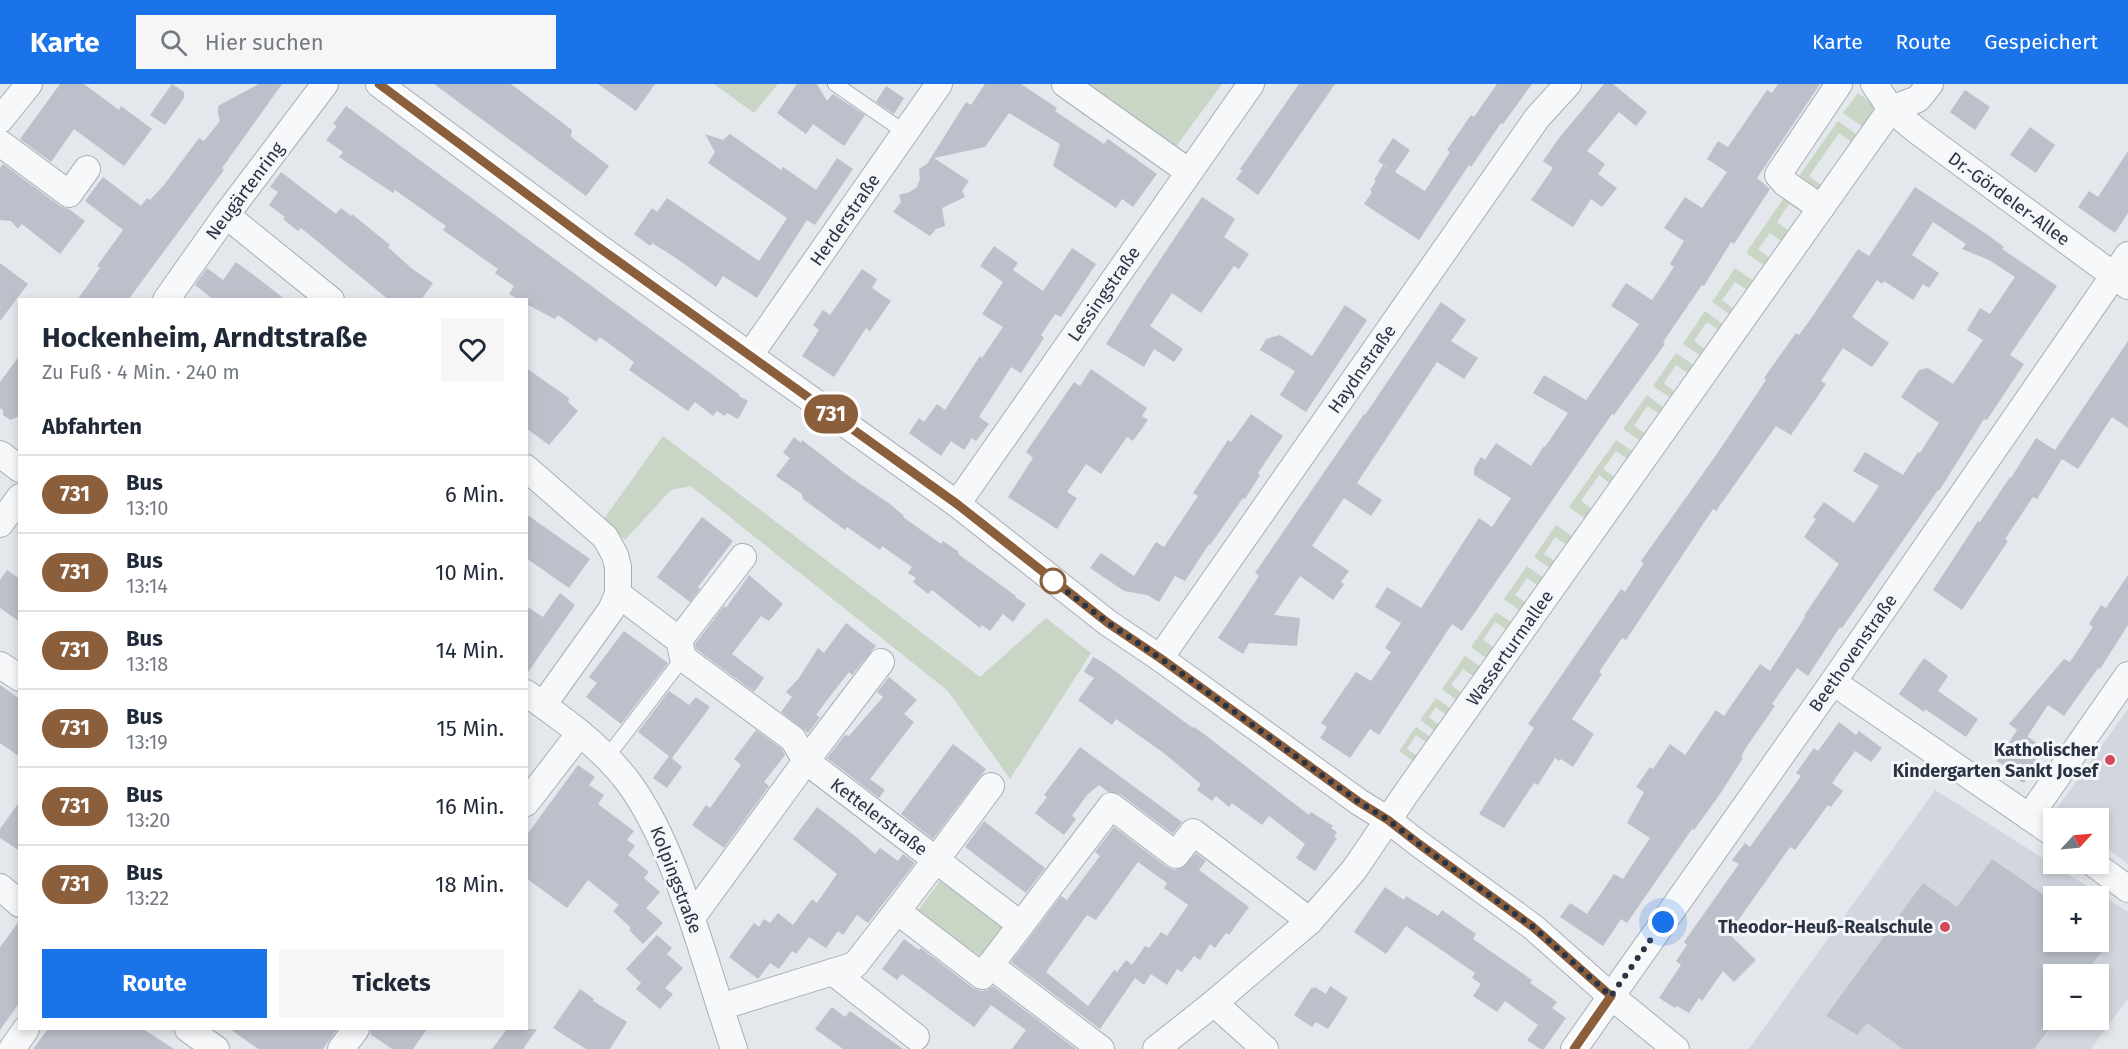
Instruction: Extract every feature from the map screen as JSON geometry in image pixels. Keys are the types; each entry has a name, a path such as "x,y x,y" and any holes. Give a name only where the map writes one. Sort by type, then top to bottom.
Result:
{"street":[{"path":"0,120 29,84"},
{"name":"Neugärtenring","path":"167,298 226,215 325,84"},
{"path":"379,84 594,244 957,504 1089,609 1359,802 1388,820 1533,927 1611,996 1676,1049"},
{"name":"Herderstraße","path":"750,355 939,84"},
{"path":"1065,84 1189,172"},
{"name":"Lessingstraße","path":"957,504 1251,84"},
{"name":"Haydnstraße","path":"1160,658 1537,118 1568,84"},
{"path":"1821,208 1785,183 1778,175 1839,84"},
{"name":"Dr.-Gördeler-Allee","path":"1875,84 1891,109 1916,130 2121,281"},
{"path":"1891,109 1918,99 1930,84"},
{"name":"Wasserturmallee","path":"1156,1049 1310,921 1354,870 1891,109"},
{"path":"0,143 69,194 87,169"},
{"path":"226,215 329,298"},
{"name":"Beethovenstraße","path":"1574,1049 1833,682 2121,281 2128,255"},
{"path":"0,454 18,468"},
{"path":"528,470 605,537 615,555 618,567 618,594 611,610 535,699"},
{"path":"0,524 18,500"},
{"path":"681,649 743,557"},
{"name":"Kettelerstraße","path":"618,594 681,649 793,739 806,761 936,860 991,786"},
{"path":"693,916 880,662"},
{"path":"0,664 18,677"},
{"path":"2029,817 2128,675"},
{"path":"1833,682 2043,827"},
{"name":"Kolpingstraße","path":"535,699 607,757 629,783 656,825 693,916 734,1049"},
{"path":"528,800 580,733"},
{"path":"897,911 982,976 1111,806 1176,855 1193,832 1310,921"},
{"path":"720,1007 855,965 936,860 1021,925"},
{"path":"2108,874 2128,889"},
{"path":"0,887 18,902"},
{"path":"990,965 1101,1049"},
{"path":"833,972 916,1037"},
{"path":"1214,1003 1265,1049"},
{"path":"12,1049 25,1030"},
{"path":"189,1030 216,1049"},
{"path":"341,1049 355,1030"}],"lane":[{"path":"835,84 906,133"},
{"path":"607,757 681,649"}],"shaded area":[{"name":"Katholischer Kindergarten Sankt Josef","path":"2128,709 2128,864 2109,850 2109,808 2057,808"},
{"name":"Theodor-Heuß-Realschule","path":"1935,790 2043,858 2043,874 2068,874 2087,886 2043,886 2043,952 2109,952 2109,900 2128,912 2128,998 2109,1024 2109,964 2043,964 2043,1030 2105,1030 2091,1049 1749,1049"}],"green space":[{"path":"714,84 778,84 754,113"},
{"path":"1084,84 1222,84 1172,152"},
{"path":"1858,93 1876,106 1862,126 1843,113"},
{"path":"1838,121 1856,134 1851,142 1839,133 1809,176 1821,185 1816,192 1797,179"},
{"path":"1788,192 1808,206 1803,213 1789,204 1777,222 1790,232 1783,242 1770,233 1758,249 1771,259 1765,266 1746,253"},
{"path":"1735,268 1755,282 1749,291 1735,282 1722,300 1735,310 1731,315 1712,302"},
{"path":"1705,311 1724,325 1720,331 1707,322 1694,341 1706,350 1702,357 1683,344"},
{"path":"1676,353 1695,366 1689,374 1676,365 1664,383 1676,393 1672,399 1653,386"},
{"path":"1647,395 1665,409 1661,415 1647,406 1634,426 1647,435 1642,442 1623,429"},
{"path":"663,436 980,677 1046,618 1091,653 1010,779 948,691 691,486 671,490 625,540 603,520"},
{"path":"1616,440 1635,453 1629,460 1616,451 1603,469 1616,478 1612,485 1599,475 1581,501 1594,510 1587,520 1569,507"},
{"path":"1556,525 1574,538 1569,546 1555,537 1544,554 1557,563 1552,570 1534,557"},
{"path":"1527,566 1545,579 1540,587 1527,578 1515,595 1528,604 1522,612 1504,599"},
{"path":"1496,612 1514,624 1509,631 1495,622 1483,640 1496,649 1489,660 1471,647"},
{"path":"1465,656 1483,668 1476,678 1463,669 1451,685 1464,695 1459,702 1442,689"},
{"path":"1436,698 1453,710 1449,717 1436,707 1429,717 1442,727 1438,733 1420,720"},
{"path":"1416,727 1433,739 1429,744 1416,735 1407,749 1420,758 1416,763 1399,751"},
{"path":"945,874 1012,923 990,954 978,955 917,912"}],"building":[{"path":"60,84 84,84 119,110 121,106 152,129 124,166 74,129 51,162 20,139"},
{"path":"172,84 184,92 184,98 165,125 150,115"},
{"path":"259,84 282,84 222,168 224,170 129,298 78,298 100,268 97,266 123,230 85,201 103,177 141,206 147,198 150,200 199,138 204,141 220,121 218,106"},
{"path":"434,84 511,84 572,130 571,137 609,166 586,196"},
{"path":"598,84 655,84 636,111"},
{"path":"797,84 817,84 827,101 833,94 865,115 844,146 813,124 806,134 777,113"},
{"path":"985,84 1021,84 1057,108 1055,111 1104,144 1108,139 1157,174 1133,207 1122,199 1116,208 1053,166 1060,144 1009,113 985,147 934,158 969,181 962,191 965,197 942,208 945,226 936,229 930,236 893,212 901,202 899,195 917,187 920,179 919,169 927,164 966,102 971,105"},
{"path":"1299,84 1335,84 1258,195 1236,179 1242,171 1240,169"},
{"path":"1497,84 1532,84 1503,124 1501,123 1471,167 1469,165 1419,240 1364,204 1372,192 1370,190 1376,181 1374,180 1383,165 1391,170 1378,161 1393,138 1410,150 1395,172 1425,191 1450,152 1447,150 1471,115 1474,117"},
{"path":"1604,84 1613,84 1647,112 1636,126 1619,112 1587,151 1605,164 1598,174 1617,188 1602,207 1591,199 1573,227 1531,200 1553,168 1543,161"},
{"path":"1778,84 1820,84 1757,178 1770,189 1734,244 1731,242 1704,286 1702,285 1663,342 1665,344 1614,415 1612,414 1462,631 1452,624 1379,735 1370,729 1350,758 1320,738 1327,727 1321,723 1356,672 1371,681 1391,652 1385,648 1401,623 1375,607 1387,587 1421,608 1479,518 1492,527 1511,498 1474,475 1474,468 1481,457 1485,460 1496,443 1531,466 1568,413 1533,393 1544,375 1586,400 1639,324 1611,306 1626,283 1652,300 1674,267 1670,264 1684,241 1664,228 1685,197 1702,208 1727,172 1707,159 1718,141 1728,147 1767,90 1772,93"},
{"path":"886,86 904,98 894,114 876,102"},
{"path":"1965,90 1990,107 1975,130 1950,112"},
{"path":"346,106 748,401 738,419 727,413 725,416 717,411 713,416 695,402 688,411 629,370 634,362 600,337 596,342 558,315 555,319 528,305 528,298 516,298 509,294 514,286 495,273 498,269 443,230 446,226 395,190 393,193 339,157 343,152 326,140 337,126 333,124"},
{"path":"2030,127 2055,145 2036,173 2010,155"},
{"path":"705,134 723,140 730,134 781,170 783,167 816,190 837,158 853,169 815,225 807,220 757,298 723,276 716,287 676,258 652,243 650,246 634,234 652,208 657,212 667,198 759,261 787,218 708,163 715,152"},
{"path":"2128,151 2128,213 2115,233 2078,207 2089,191 2098,197"},
{"path":"3,164 60,206 69,209 85,221 60,254 22,224 18,229 11,221 0,220 0,168"},
{"path":"281,172 336,214 341,208 351,216 352,214 390,245 388,247 411,268 433,283 422,298 387,298 301,228 298,231 283,219 285,217 269,205 278,192 270,187"},
{"path":"1915,187 1988,235 2004,247 2002,249 2057,286 2010,355 2024,364 1987,420 1984,419 1939,491 1842,628 1840,627 1808,676 1797,668 1772,704 1775,706 1747,746 1741,757 1743,758 1720,794 1694,830 1692,829 1627,923 1621,919 1603,946 1560,917 1570,903 1587,914 1614,874 1623,879 1650,838 1627,823 1644,792 1636,787 1650,767 1653,769 1670,744 1685,755 1716,710 1724,716 1760,664 1770,671 1839,564 1804,537 1816,519 1813,517 1824,502 1854,523 1879,486 1853,471 1865,452 1903,475 1939,423 1901,397 1919,370 1928,368 1953,384 1983,340 1967,330 1980,308 1990,314 2015,277 1989,260 1962,249 1966,244 1933,222 1912,255 1939,273 1929,288 1923,284 1913,300 1884,281 1882,284 1877,280 1852,317 1889,343 1872,367 1843,348 1821,381 1826,384 1791,435 1776,426 1716,511 1713,509 1626,640 1622,638 1599,672 1602,674 1572,719 1594,734 1573,767 1555,758 1538,785 1534,783 1504,828 1479,814 1534,728 1528,724 1621,589 1625,592 1644,563 1641,561 1721,448 1766,380 1764,378 1796,333 1799,335 1810,320 1858,249 1869,256"},
{"path":"1202,197 1235,219 1224,237 1249,254 1239,269 1234,266 1201,313 1172,293 1150,326 1183,349 1174,362 1154,349 1144,367 1106,344"},
{"path":"994,246 1018,263 1013,270 1043,291 1072,248 1096,264 1061,317 1055,314 1041,335 1044,338 1021,373 1011,367 979,417 989,424 976,441 972,438 964,450 951,441 941,456 909,433 919,418 924,422 937,404 945,410 980,356 982,358 1003,327 982,314 1003,282 980,266"},
{"path":"236,262 283,298 211,298 195,285 207,268 223,280"},
{"path":"0,263 28,284 0,321"},
{"path":"862,269 877,279 872,288 891,301 870,331 866,328 834,377 802,356 819,330 813,325 823,310 830,315"},
{"path":"1441,302 1466,320 1451,341 1478,358 1464,379 1437,362 1357,483 1382,500 1371,516 1344,498 1312,546 1349,571 1341,582 1344,584 1333,600 1300,576 1274,615 1300,618 1297,646 1249,643 1243,654 1218,638 1259,576 1255,573"},
{"path":"1345,305 1367,320 1306,412 1280,395 1295,371 1260,350 1266,339 1280,335 1312,356"},
{"path":"2128,341 2128,428 2112,417 2078,469 2062,459 2037,499 2033,497 2005,539 2008,541 1962,610 1933,590 2036,438 2055,450"},
{"path":"18,358 18,417 10,420 3,415 3,410 0,408 0,382"},
{"path":"528,369 569,398 568,402 578,411 549,445 528,429"},
{"path":"1091,369 1147,408 1142,416 1148,420 1133,441 1127,437 1101,474 1086,464 1067,492 1077,498 1057,529 1008,497 1033,458 1026,452 1074,382 1080,386"},
{"path":"1251,414 1283,436 1258,473 1260,475 1245,499 1243,498 1209,544 1185,581 1175,576 1159,602 1147,595 1124,591 1090,568 1101,553 1134,576 1156,542 1164,547 1198,496 1193,493 1228,440 1231,442"},
{"path":"794,437 801,443 802,440 890,504 903,517 941,544 943,541 959,552 958,554 1026,604 1013,622 1003,614 990,631 982,625 980,628 932,590 928,594 913,582 916,578 908,573 912,567 882,546 880,550 847,527 845,530 803,499 802,494 776,476 790,458 783,453"},
{"path":"528,515 590,559 569,588 528,559"},
{"path":"702,517 733,541 698,587 700,589 690,602 657,577"},
{"path":"7,570 18,578 18,621 0,608 0,580"},
{"path":"749,575 783,604 769,621 761,616 732,654 764,678 754,692 696,649 695,644 724,606 726,608"},
{"path":"2128,575 2128,625 2100,669 2098,668 2064,716 2048,705 2027,737 2009,724 2064,659 2070,662 2093,627 2089,624 2101,605 2106,608"},
{"path":"560,593 575,605 528,672 528,607 543,617"},
{"path":"846,623 876,646 852,675 849,672 827,700 816,715 820,717 808,733 781,712 792,697 786,692 799,678 818,648 824,653"},
{"path":"624,631 668,663 621,724 586,697 597,683 589,677"},
{"path":"1093,657 1204,734 1309,815 1311,812 1333,826 1331,828 1337,832 1334,837 1337,838 1315,871 1296,858 1305,844 1269,816 1262,825 1232,803 1229,807 1216,796 1212,801 1197,790 1201,784 1165,754 1116,719 1112,725 1078,700 1094,678 1084,672"},
{"path":"1924,658 1948,676 1938,691 1978,719 1966,737 1899,694"},
{"path":"889,677 917,700 904,714 914,722 870,779 885,790 879,798 827,758 845,735 849,736 883,697 877,692"},
{"path":"0,685 18,698 18,756 0,743"},
{"path":"669,691 689,705 696,697 710,707 672,758 682,767 667,788 653,778 669,756 638,732"},
{"path":"1839,722 1856,735 1859,731 1882,748 1871,762 1855,751 1832,783 1843,791 1831,807 1828,805 1795,850 1790,847 1732,929 1735,932 1732,937 1756,960 1734,982 1723,971 1702,1001 1699,998 1689,1013 1677,1006 1675,1008 1659,998 1681,965 1676,961 1687,945 1684,942 1739,864 1732,860 1745,843 1750,847 1801,776 1796,773 1814,748 1818,751"},
{"path":"756,730 782,749 785,755 764,782 769,786 724,848 692,825 706,805 710,808 741,765 734,759"},
{"path":"2017,730 2043,747 2035,759 2038,761 2024,783 2008,773 2011,770 1997,761"},
{"path":"953,744 986,769 933,839 901,814"},
{"path":"1080,747 1182,822 1173,834 1120,794 1108,792 1099,785 1087,795 1072,816 1076,819 1064,835 1035,813 1047,797 1044,795"},
{"path":"578,765 595,777 589,785 604,795 598,804 634,831 627,840 635,846 628,855 649,872 644,878 660,892 646,908 663,923 643,944 629,930 631,928 613,911 619,905 588,880 567,908 528,879 528,833"},
{"path":"18,804 18,850 0,838 0,829"},
{"path":"817,807 875,854 880,848 898,861 903,854 915,863 868,923 857,915 843,935 838,931 826,948 809,937 796,954 792,951 779,969 770,963 758,979 729,957 754,923 759,927 764,919 770,923 778,913 793,925 812,899 817,903 837,874 793,839"},
{"path":"984,821 1045,868 1026,893 965,847"},
{"path":"1114,827 1174,870 1182,868 1196,853 1206,861 1199,870 1249,907 1229,935 1226,933 1215,948 1210,944 1200,960 1194,956 1182,972 1177,969 1167,985 1151,974 1144,985 1135,978 1100,1029 1011,962 1061,896 1067,900 1100,856 1095,852","holes":["1138,862 1167,883 1164,888 1188,905 1167,936 1161,932 1149,948 1145,946 1132,965 1126,960 1117,972 1114,970 1088,1006 1046,972 1087,915 1096,920"]},
{"path":"1992,859 2043,894 2043,952 2101,952 2092,964 2043,964 2043,1030 2048,1030 2034,1049 1903,1049 1867,1023 1857,1035 1826,1016 1923,883 1957,907"},
{"path":"1385,887 1404,900 1406,896 1438,916 1442,910 1476,934 1473,939 1532,980 1530,983 1557,1002 1552,1008 1566,1018 1544,1049 1540,1049 1527,1040 1538,1025 1505,1001 1497,1012 1473,996 1481,984 1472,978 1475,973 1406,926 1386,954 1354,932"},
{"path":"18,923 18,1005 0,1030 0,947"},
{"path":"657,935 672,948 667,954 683,968 665,988 673,994 660,1009 636,989 641,983 626,969"},
{"path":"904,939 919,950 921,948 973,988 981,991 993,986 1076,1049 1012,1049 1026,1030 991,1005 974,1027 902,974 897,980 882,969"},
{"path":"1330,986 1348,998 1328,1029 1316,1022 1312,1027 1294,1015 1312,987 1326,994"},
{"path":"580,989 594,999 593,1001 627,1022 610,1049 586,1049 553,1028"},
{"path":"832,1007 845,1017 850,1011 903,1049 843,1049 815,1029"},
{"path":"537,1029 523,1049 492,1049 506,1030"},
{"path":"47,1030 145,1030 174,1049 33,1049"},
{"path":"231,1030 336,1030 323,1049 258,1049"},
{"path":"371,1030 426,1030 413,1049 392,1049 370,1034"}],"bus line":[{"name":"731","path":"379,84 594,244 957,504 1108,623 1359,802 1388,820 1533,927 1611,996 1574,1049"}],"place":[{"name":"Katholischer Kindergarten Sankt Josef","path":"2110,760"},
{"name":"Theodor-Heuß-Realschule","path":"1945,927"}],"route":[{"path":"1053,581 1108,623 1359,802 1388,820 1533,927 1611,996 1663,922"}]}
